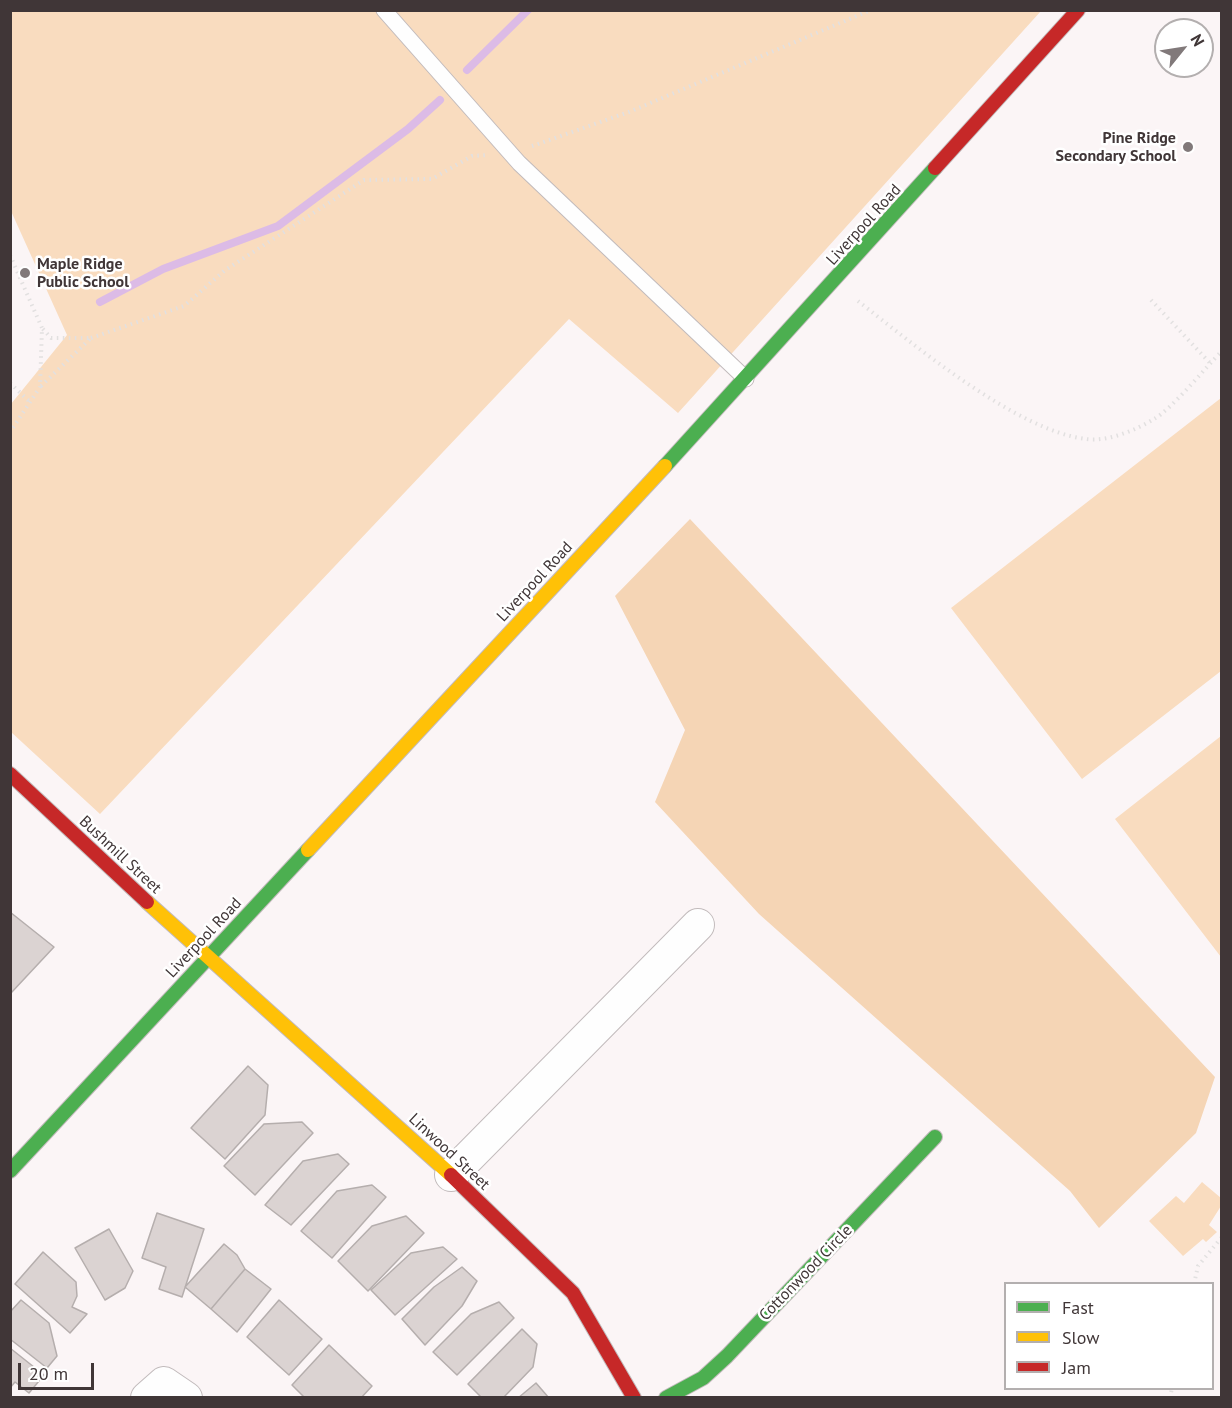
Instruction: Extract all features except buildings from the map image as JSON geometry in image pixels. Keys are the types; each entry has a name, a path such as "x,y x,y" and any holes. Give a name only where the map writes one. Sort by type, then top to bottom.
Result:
{"street":[{"name":"Liverpool Road","path":"10,1171 746,379 1078,10"},
{"name":"Bushmill Street","path":"10,774 91,852 210,957"},
{"path":"451,1175 698,925"},
{"name":"Linwood Street","path":"210,957 451,1175 573,1293 634,1398"},
{"name":"Cottonwood Circle","path":"666,1398 703,1378 727,1356 935,1137"},
{"path":"147,1398 164,1383 186,1398"}],"lane":[{"path":"384,10 510,154 746,379"}],"path":[{"path":"10,255 42,328 51,338 91,338 184,306 224,271 364,180 432,179 472,156 510,154 629,112 871,10"},
{"path":"1151,300 1210,363"},
{"path":"858,301 964,381 1039,425 1086,440 1126,433 1157,418 1221,351"},
{"path":"40,387 42,328"},
{"path":"10,432 40,387 91,338"},
{"path":"10,383 30,402"},
{"path":"1194,1282 1198,1266 1221,1237"}],"shaded area":[{"path":"10,11 1041,11 678,413 569,319 100,814 11,732 11,404 67,335 11,211"},
{"path":"1221,398 1221,671 1082,779 951,608"},
{"path":"690,519 1215,1077 1196,1133 1099,1228 1070,1191 759,914 655,802 685,730 615,596"},
{"path":"1221,736 1221,957 1115,819"},
{"path":"1202,1182 1221,1198 1221,1206 1209,1225 1217,1232 1206,1242 1203,1239 1183,1256 1149,1221 1176,1196 1184,1203"}],"waterway":[{"path":"467,70 528,10"},
{"path":"100,302 163,269 278,226 408,129 440,100"}],"traffic: fast":[{"path":"665,466 935,168"},
{"path":"10,1171 308,850"},
{"path":"666,1398 703,1378 727,1356 935,1137"}],"traffic: slow":[{"path":"308,850 665,466"},
{"path":"147,902 451,1175"}],"traffic: jam":[{"path":"935,168 1078,10"},
{"path":"10,774 147,902"},
{"path":"451,1175 573,1293 634,1398"}],"place":[{"name":"Pine Ridge Secondary School","path":"1188,147"},
{"name":"Maple Ridge Public School","path":"25,273"}]}
